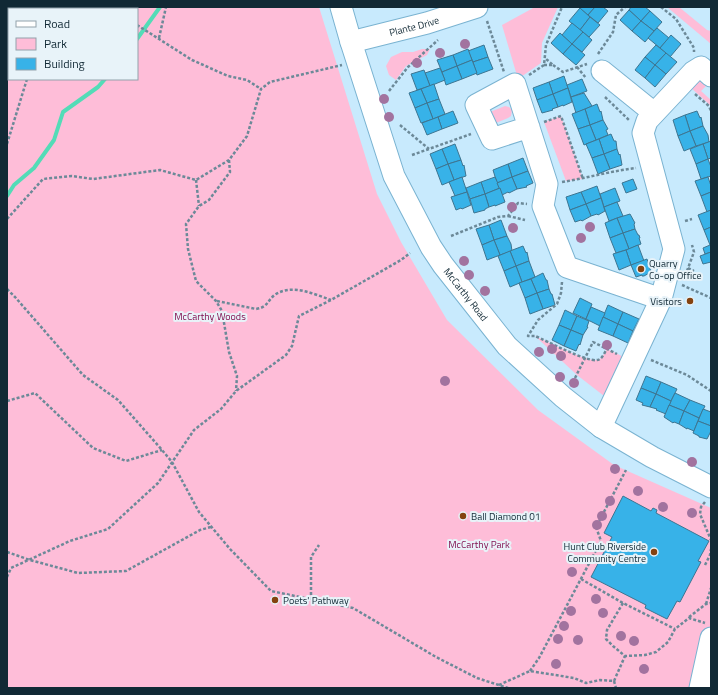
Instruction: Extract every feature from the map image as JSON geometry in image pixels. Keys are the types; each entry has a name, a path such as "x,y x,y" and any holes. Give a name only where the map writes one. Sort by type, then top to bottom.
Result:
{"street":[{"name":"McCarthy Road","path":"341,7 394,176 431,247 443,265 507,346 563,397 601,427 709,492"},
{"name":"Plante Drive","path":"351,42 426,23 482,15"},
{"path":"595,68 654,113"},
{"path":"601,427 661,300 674,249 643,134 647,121 654,113 695,77"},
{"path":"529,127 492,139 476,105 515,84 529,127 546,184 543,206 567,267 661,300"},
{"path":"700,688 709,631"}],"path":[{"path":"159,38 166,7"},
{"path":"544,65 546,45 562,7"},
{"path":"595,68 613,32 616,15 625,7"},
{"path":"661,7 676,19 694,48 695,77 711,111"},
{"path":"482,15 502,67"},
{"path":"138,26 192,60 228,76 247,80 261,89"},
{"path":"389,91 408,67 438,40"},
{"path":"545,58 563,72 577,67 595,68"},
{"path":"7,219 43,179 72,176 94,179 160,170 196,180 229,160 247,136 261,89 270,82 345,64"},
{"path":"515,84 544,65 553,65"},
{"path":"577,67 595,68"},
{"path":"7,144 27,80"},
{"path":"601,94 643,134"},
{"path":"529,127 561,116 583,179"},
{"path":"400,125 430,149"},
{"path":"412,155 486,127"},
{"path":"229,160 230,172 208,200 199,206 186,224 188,249 196,281 216,301 222,311 229,352 237,376 236,391"},
{"path":"546,184 583,179 617,170 652,166"},
{"path":"196,180 199,206"},
{"path":"508,216 518,203 543,206"},
{"path":"451,236 498,217 508,216 525,220"},
{"path":"686,227 684,221 692,219"},
{"path":"686,274 694,252 690,240"},
{"path":"7,577 11,568 70,541 108,529 158,483 194,430 221,409 236,391 286,355 290,350 299,316 331,300 401,260 410,253"},
{"path":"567,267 561,285 561,294 557,304 538,320 528,336 535,336 585,358 597,360 602,358 607,349"},
{"path":"688,268 694,271"},
{"path":"684,279 682,285 711,298"},
{"path":"7,289 83,375 118,400 162,450 172,462 199,512 230,549 272,591 353,608 436,657 477,678 508,688"},
{"path":"216,301 256,309 267,305 275,295 292,289 331,300"},
{"path":"575,378 593,342 632,361"},
{"path":"654,361 687,375 711,391"},
{"path":"7,401 35,393 93,448 126,462 162,450"},
{"path":"499,685 530,671 539,658 601,541 596,527 626,470"},
{"path":"709,492 700,514 711,540"},
{"path":"7,552 78,573 126,571 200,530 211,527"},
{"path":"311,600 311,557 319,545"},
{"path":"705,564 710,555 711,549"},
{"path":"581,579 623,603 675,629"},
{"path":"706,604 711,588"},
{"path":"623,603 608,630 606,638 625,656 645,655 656,652 668,642 675,629 706,604 711,603"},
{"path":"689,618 709,631"},
{"path":"616,688 614,681 625,656"},
{"path":"530,671 574,678 586,683 600,680 614,681"}],"green space":[{"name":"McCarthy Woods","path":"7,7 319,7 377,194 401,242 447,320 538,410 614,465 711,508 711,688 7,688"},
{"path":"535,7 558,7 542,43 541,63 518,79 502,25"},
{"path":"667,7 679,7 707,30 711,31 711,44"},
{"path":"422,49 430,49 427,55 406,66 396,80 389,75 386,66 391,57 402,52 413,52"},
{"path":"699,77 708,84 701,91 711,100 711,106 690,87"},
{"path":"505,106 512,110 511,116 496,123 490,112"},
{"path":"561,116 583,179 566,181 544,122"},
{"path":"535,336 576,355 592,360 600,359 607,349 628,359 608,399 577,375"}],"building":[{"path":"578,7 595,7 588,15"},
{"path":"595,7 603,7 608,11 598,23 588,15"},
{"path":"631,7 645,7 650,11 641,21 629,10"},
{"path":"580,8 590,17 580,30 569,21"},
{"path":"629,10 641,21 632,31 620,20"},
{"path":"650,11 662,22 654,31 641,21"},
{"path":"590,17 600,25 589,37 580,30"},
{"path":"641,21 654,31 645,42 632,31"},
{"path":"572,23 583,32 572,44 562,35"},
{"path":"657,28 669,38 660,48 648,38"},
{"path":"583,32 592,40 582,52 572,44"},
{"path":"560,33 572,44 563,54 551,43"},
{"path":"671,35 681,44 670,57 660,48"},
{"path":"572,44 585,55 576,65 563,54"},
{"path":"484,45 488,57 473,62 468,51"},
{"path":"656,45 666,53 655,65 645,57"},
{"path":"468,49 472,60 457,66 453,55"},
{"path":"666,53 677,62 666,74 655,65"},
{"path":"453,55 457,66 442,72 437,60"},
{"path":"488,57 493,69 477,75 473,62"},
{"path":"645,57 655,65 645,78 635,70"},
{"path":"472,60 477,73 462,79 457,66"},
{"path":"655,65 666,74 655,87 645,78"},
{"path":"457,66 462,79 446,85 442,72"},
{"path":"440,68 445,80 430,86 425,73"},
{"path":"424,70 430,86 417,90 411,74"},
{"path":"564,76 568,88 553,94 549,82"},
{"path":"582,79 587,91 571,97 567,85"},
{"path":"549,82 553,94 537,100 533,88"},
{"path":"434,84 439,99 427,103 421,89"},
{"path":"568,88 572,102 558,107 553,94"},
{"path":"421,89 427,103 415,108 409,93"},
{"path":"584,93 592,106 576,113 571,97"},
{"path":"553,94 558,107 542,113 537,100"},
{"path":"439,99 445,114 433,119 427,103"},
{"path":"427,103 433,119 421,123 415,108"},
{"path":"597,104 600,112 601,111 603,120 590,125 585,109"},
{"path":"585,109 590,125 578,129 572,114"},
{"path":"453,111 458,123 442,129 438,117"},
{"path":"697,111 700,118 701,117 703,126 690,131 685,115"},
{"path":"685,115 690,131 678,136 673,120"},
{"path":"438,117 442,129 427,135 422,123"},
{"path":"603,120 608,129 606,130 608,135 596,140 590,125"},
{"path":"590,125 596,140 584,145 578,129"},
{"path":"703,126 708,135 709,142 696,146 690,131"},
{"path":"690,131 696,146 684,151 678,136"},
{"path":"611,134 614,141 616,141 617,149 604,154 599,139"},
{"path":"599,139 604,154 592,158 586,144"},
{"path":"711,141 711,158 708,159 703,144"},
{"path":"455,144 461,160 448,164 442,149"},
{"path":"703,144 708,159 696,164 690,149"},
{"path":"442,149 448,164 436,169 430,154"},
{"path":"617,149 619,155 620,154 622,165 610,169 604,154"},
{"path":"604,154 610,169 598,174 592,158"},
{"path":"523,158 528,171 512,177 508,164"},
{"path":"708,159 711,167 711,176 701,179 696,164"},
{"path":"461,160 463,166 464,165 466,176 454,180 448,164"},
{"path":"448,164 454,180 442,185 436,169"},
{"path":"508,164 512,177 497,183 493,170"},
{"path":"528,171 533,183 526,186 527,187 517,189 512,177"},
{"path":"462,177 467,192 455,196 449,182"},
{"path":"495,177 500,188 485,194 481,182"},
{"path":"512,177 517,189 502,195 497,183"},
{"path":"708,177 711,192 701,196 695,181"},
{"path":"633,179 637,189 626,193 622,183"},
{"path":"481,182 485,194 470,199 466,188"},
{"path":"597,186 601,198 586,204 581,192"},
{"path":"500,188 505,202 489,207 485,194"},
{"path":"615,188 620,201 604,207 600,194"},
{"path":"467,192 471,205 456,210 451,197"},
{"path":"581,192 586,204 570,210 566,197"},
{"path":"711,192 711,210 707,212 701,196"},
{"path":"485,194 489,207 485,210 474,213 470,199"},
{"path":"601,198 605,211 598,215 591,216 586,204"},
{"path":"617,202 623,216 609,221 604,207"},
{"path":"586,204 591,216 582,221 575,222 570,210"},
{"path":"711,210 711,227 704,230 698,215"},
{"path":"630,214 635,223 635,229 623,233 617,218"},
{"path":"617,218 623,233 610,238 605,223"},
{"path":"501,220 507,236 494,240 489,225"},
{"path":"489,225 494,240 482,245 476,229"},
{"path":"711,227 711,245 710,245 704,230"},
{"path":"635,229 639,235 641,244 629,249 623,233"},
{"path":"623,233 629,249 616,253 610,238"},
{"path":"507,236 511,244 512,251 500,255 494,240"},
{"path":"494,240 500,255 487,260 482,245"},
{"path":"638,245 644,261 631,265 626,250"},
{"path":"710,245 711,252 705,254 703,248"},
{"path":"523,246 526,253 527,252 529,261 516,266 510,251"},
{"path":"626,250 631,265 619,270 613,254"},
{"path":"510,251 516,266 504,271 498,256"},
{"path":"711,252 711,262 703,264 700,256"},
{"name":"Quarry Co-op Office","path":"647,259 651,272 644,276 642,275 636,277 631,265"},
{"path":"529,261 535,277 522,282 516,266"},
{"path":"516,266 522,282 510,287 504,271"},
{"path":"543,273 547,280 549,289 537,293 531,279"},
{"path":"531,279 537,293 525,298 519,283"},
{"path":"549,289 555,305 543,309 537,293"},
{"path":"537,293 543,309 530,314 525,298"},
{"path":"580,298 592,304 586,319 573,313"},
{"path":"608,305 623,312 618,324 603,317"},
{"path":"591,307 605,313 600,326 586,319"},
{"path":"565,310 577,316 571,330 559,325"},
{"path":"623,312 639,319 633,331 618,324"},
{"path":"577,316 589,321 588,327 583,335 571,330"},
{"path":"603,317 618,324 613,336 598,330"},
{"path":"618,324 633,331 628,343 613,336"},
{"path":"559,325 571,330 564,346 552,340"},
{"path":"571,330 583,335 580,345 579,344 576,351 564,346"},
{"path":"646,376 661,382 656,394 641,388"},
{"path":"661,382 677,389 671,401 656,394"},
{"path":"641,388 656,394 650,407 642,405 643,403 636,400"},
{"path":"675,393 690,400 684,411 669,405"},
{"path":"656,394 671,401 666,414 650,407"},
{"path":"690,400 705,406 699,418 684,411"},
{"path":"669,405 684,411 679,424 673,423 664,417"},
{"path":"703,409 711,412 711,426 698,421"},
{"path":"684,411 699,418 694,431 679,424"},
{"path":"698,421 711,426 711,431 707,439 699,437 693,433"},
{"name":"Hunt Club Riverside Community Centre","path":"623,496 651,511 653,508 657,510 656,513 709,541 698,561 701,562 680,602 677,601 667,619 645,608 646,605 591,577 612,537 604,533"}],"waterway":[{"path":"138,38 160,7"},
{"path":"7,196 14,185 34,168 54,140 63,112 98,87 104,80"}],"place":[{"name":"Quarry Co-op Office","path":"641,269"},
{"name":"Visitors","path":"690,301"},
{"name":"Ball Diamond 01","path":"463,516"},
{"name":"Hunt Club Riverside Community Centre","path":"654,552"},
{"name":"Poets' Pathway","path":"275,600"}],"park label":[{"name":"McCarthy Park","path":"479,544"}]}
